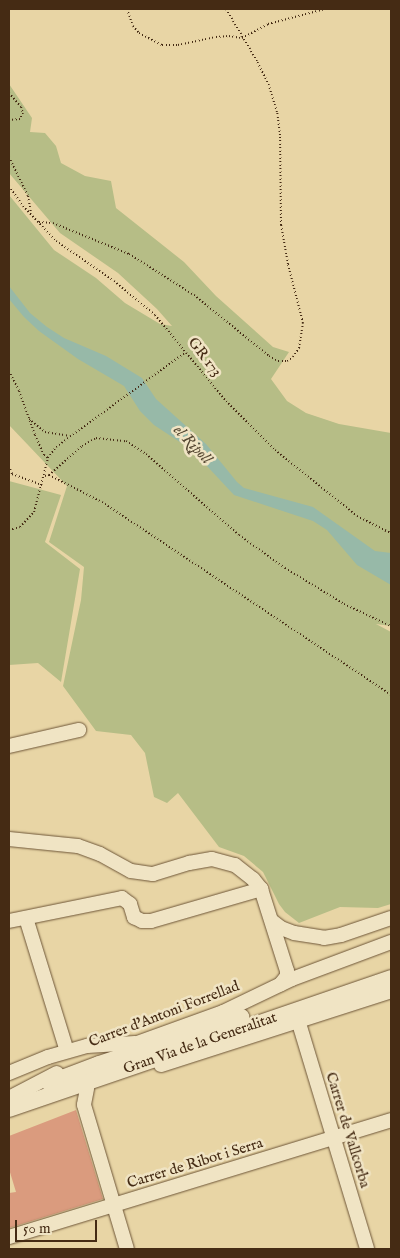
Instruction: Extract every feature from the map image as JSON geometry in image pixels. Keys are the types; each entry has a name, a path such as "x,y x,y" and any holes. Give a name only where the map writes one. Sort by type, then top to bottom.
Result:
{"street":[{"path":"9,746 79,730"},
{"path":"9,840 78,846 100,854 131,871 153,874 189,863 212,859 239,867 254,878 261,889 288,973 280,985"},
{"path":"9,921 122,898 130,904 134,917 142,921 151,921 261,889"},
{"path":"26,918 67,1051"},
{"path":"272,921 281,928 294,933 324,938 341,935 391,918"},
{"name":"Carrer d'Antoni Forrellad","path":"9,1098 67,1068 223,1012 280,985 390,942"},
{"name":"Gran Via de la Generalitat","path":"9,1098 107,1061 391,969"},
{"name":"Gran Via de la Generalitat","path":"9,1109 45,1095 391,978"},
{"path":"45,1095 88,1089 391,990"},
{"name":"Carrer de Vallcorba","path":"298,1020 367,1249"},
{"path":"9,1073 67,1051 104,1044 138,1043"},
{"path":"88,1089 84,1105 112,1205 127,1249"},
{"name":"Carrer de Ribot i Serra","path":"9,1237 391,1120"}],"path":[{"path":"127,9 133,26 139,33 162,46 178,45 223,36 242,38 268,24 325,9"},
{"path":"39,222 53,223 129,254 194,295 269,356 278,361 293,357 299,348 303,323 288,264 281,225 280,135 277,112 268,85 249,46 242,38 226,9"},
{"path":"9,93 21,107 23,114 20,119 9,120"},
{"path":"9,157 28,196 31,213"},
{"name":"GR 173","path":"9,186 39,222 65,248 114,281 155,315 226,401 289,463 357,516 391,533"},
{"path":"9,530 20,526 34,512 48,458 56,447 186,352"},
{"path":"9,371 44,454 48,458"},
{"path":"28,417 45,432 70,436"},
{"path":"44,476 49,475 82,446 96,438 126,441 146,454 239,535 286,568 344,604 391,626"},
{"path":"9,466 12,474 42,485"},
{"path":"49,475 102,502 391,695"}],"green space":[{"path":"9,84 32,118 30,132 45,133 56,146 61,163 85,176 111,181 116,208 184,262 216,296 273,347 289,352 271,379 287,401 306,413 339,424 391,433 391,626 376,624 391,632 391,904 378,908 340,907 299,923 285,912 279,904 263,872 244,856 219,847 178,793 167,803 154,797 145,753 131,735 96,731 63,686 81,600 84,567 49,542 67,486 9,425 9,195 54,250 96,278 125,303 160,324 172,326 157,309 118,273 60,233 9,173"},
{"path":"9,481 61,495 45,542 80,569 61,682 38,663 9,665"}],"water":[{"name":"el Ripoll","path":"9,286 30,313 47,327 64,338 106,356 142,378 156,399 206,444 244,488 313,507 375,551 391,553 391,585 357,565 327,530 313,521 234,495 192,450 154,425 140,411 124,386 78,359 39,331 9,299"}],"building":[{"path":"76,1110 103,1199 9,1228 9,1193 16,1192 9,1169 9,1136"}]}
